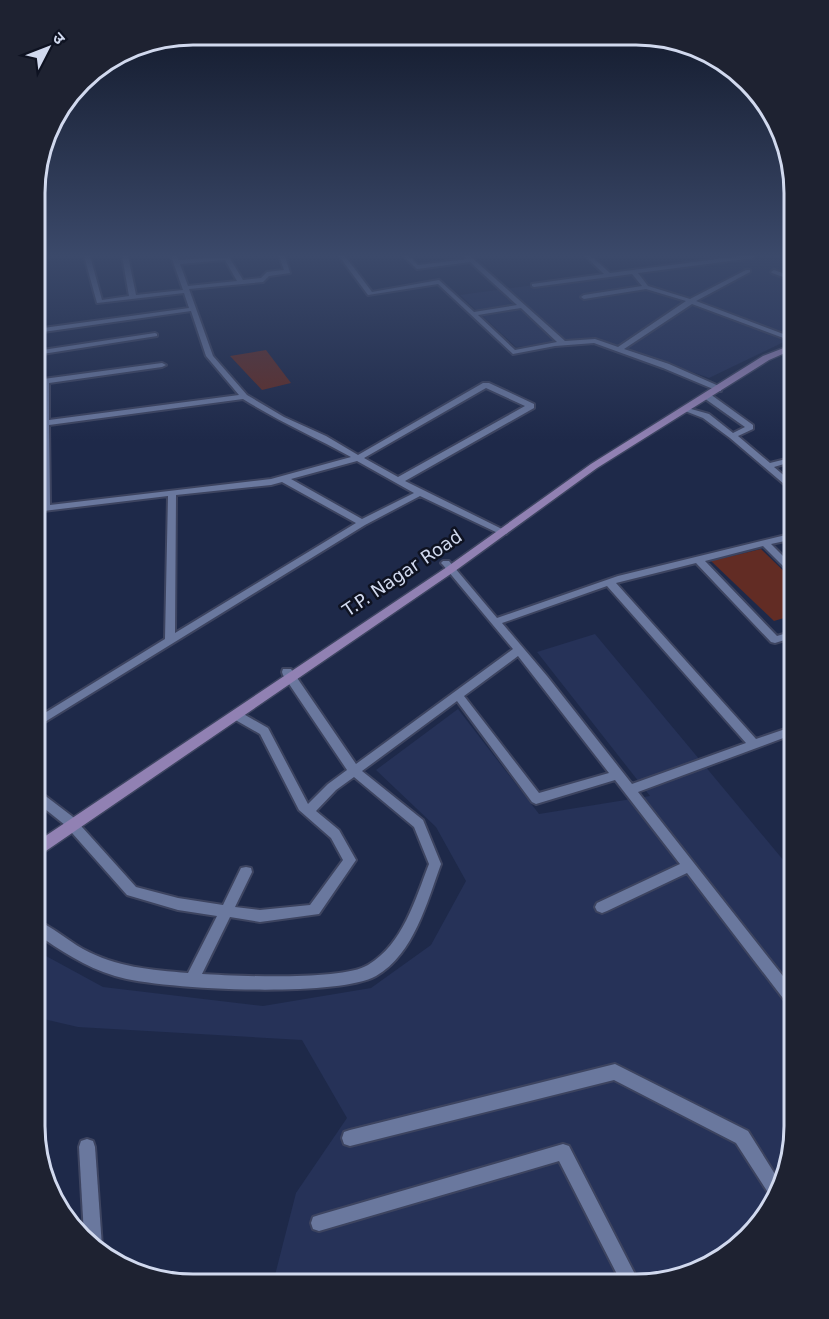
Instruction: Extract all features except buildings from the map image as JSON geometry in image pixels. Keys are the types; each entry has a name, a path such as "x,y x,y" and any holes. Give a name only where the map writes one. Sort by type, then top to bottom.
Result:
{"main road":[{"name":"T.P. Nagar Road","path":"45,837 71,824 448,566 576,472 712,390 760,357 784,349"},
{"path":"499,530 712,390"},
{"path":"45,844 236,715 288,674"}],"street":[{"path":"45,330 132,318"},
{"path":"196,318 210,356 244,397 281,419 323,438 420,494 499,530"},
{"path":"477,318 513,352 595,341 619,349 712,390 750,427 733,436"},
{"path":"534,318 564,344"},
{"path":"619,349 666,318"},
{"path":"730,318 784,341"},
{"path":"45,352 155,335"},
{"path":"45,381 162,365"},
{"path":"45,508 271,483 358,458 486,385 531,406 398,481"},
{"path":"46,423 244,397"},
{"path":"684,409 706,416 784,479"},
{"path":"45,416 45,440"},
{"path":"769,466 784,462"},
{"path":"284,479 362,523"},
{"path":"170,641 172,493"},
{"path":"45,718 362,523 420,494"},
{"path":"495,622 609,582 784,538"},
{"path":"765,543 784,562"},
{"path":"698,559 775,640 784,637"},
{"path":"448,566 519,650 784,988"},
{"path":"609,582 754,745"},
{"path":"308,811 332,787 519,650"},
{"path":"45,933 75,953 123,972 193,978 311,983 369,973 405,939 435,864 419,824 355,772 288,674"},
{"path":"458,695 536,798 618,775"},
{"path":"45,802 71,824 132,891 178,904 260,916 314,910 351,860 336,834 303,807 264,731 236,715"},
{"path":"630,790 784,734"},
{"path":"602,907 689,866"},
{"path":"193,978 224,911 246,872"},
{"path":"350,1138 615,1072 741,1137 772,1184"},
{"path":"87,1147 92,1234"},
{"path":"319,1224 563,1152 626,1274"}],"shaded area":[{"path":"484,318 784,318 784,342 709,378 599,339 516,347"},
{"path":"266,350 291,383 262,390 230,356"},
{"path":"761,549 784,571 784,618 774,621 711,561"},
{"path":"595,634 784,861 784,1136 776,1174 769,1192 741,1231 726,1243 693,1263 655,1273 275,1274 296,1193 347,1118 302,1040 78,1027 45,1019 45,955 103,987 263,1006 371,988 431,945 466,881 436,827 376,770 458,709 539,814 650,796 537,652"}]}
